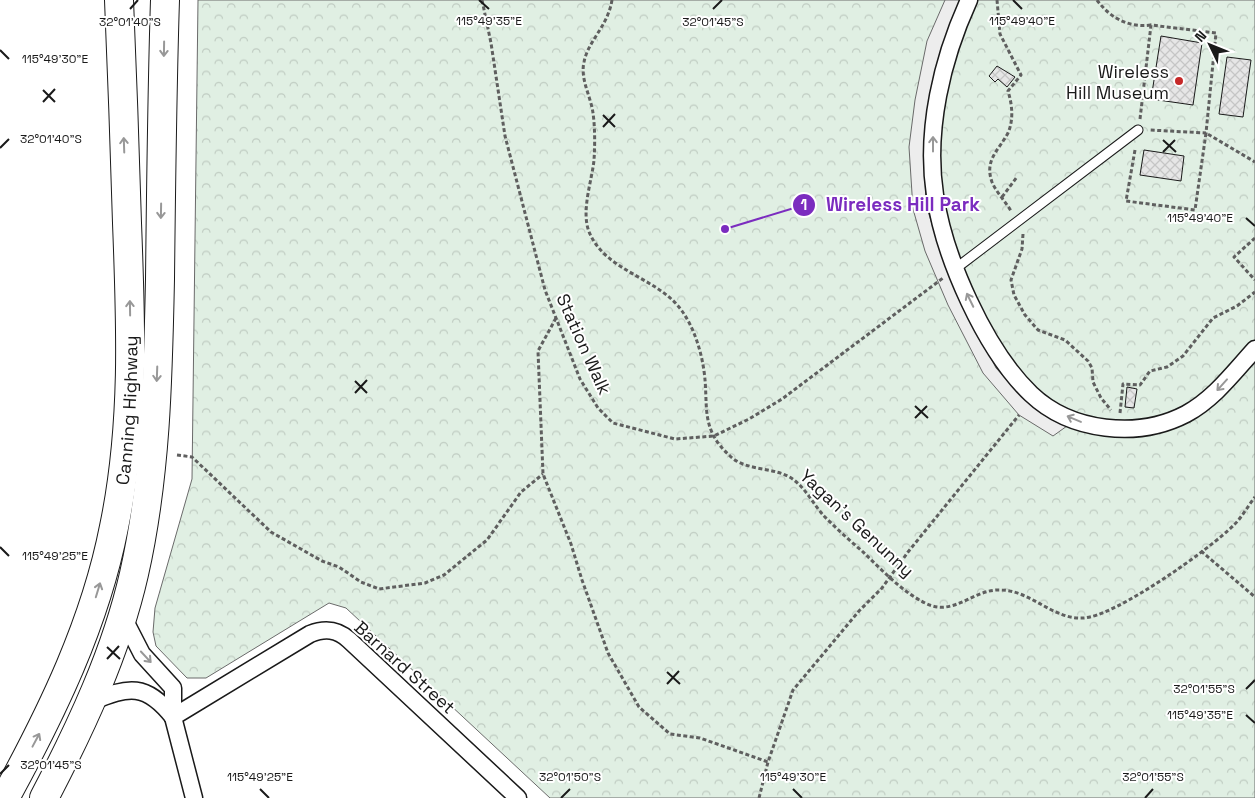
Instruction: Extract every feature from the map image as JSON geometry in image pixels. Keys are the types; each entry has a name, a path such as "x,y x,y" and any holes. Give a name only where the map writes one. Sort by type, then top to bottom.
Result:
{"highway":[{"name":"Canning Highway","path":"4,795 48,718 79,645 92,608 114,527 126,450 132,370 119,0"},
{"name":"Canning Highway","path":"44,798 77,735 91,702 122,615 134,574 152,475 155,426 165,0"}],"street":[{"path":"969,0 950,48 940,85 933,140 934,195 955,268 988,337 1016,378 1032,395 1054,410 1083,422 1118,430 1151,426 1186,414 1213,395 1255,349"},
{"path":"122,615 142,654 173,688 174,716 194,798"},
{"name":"Barnard Street","path":"174,716 310,634 334,630 349,640 518,798"},
{"path":"91,702 126,689 145,691 160,700 174,716"}],"lane":[{"path":"955,268 1138,130"}],"path":[{"name":"Station Walk","path":"482,0 491,43 505,136 545,290 580,378 598,408 613,423 675,439 714,436 749,419 782,399 955,268"},
{"name":"Yagan's Genunny","path":"612,0 610,15 585,58 582,69 593,113 594,160 586,203 589,233 609,258 661,291 682,310 697,340 704,372 705,416 714,436 731,458 748,465 778,471 795,480 824,516 890,577 925,603 943,608 958,605 985,593 1002,590 1034,599 1062,615 1082,619 1105,614 1130,600 1201,552 1236,524 1255,497"},
{"path":"1097,0 1111,14 1132,25 1151,25 1216,33 1206,133 1195,210 1126,201 1138,130 1151,25"},
{"path":"1138,130 1206,133 1255,162"},
{"path":"1002,197 1017,177"},
{"path":"1255,238 1234,257 1255,280"},
{"path":"1120,414 1123,384 1140,385 1150,371 1167,367 1183,356 1213,318 1237,306 1255,292"},
{"path":"556,318 538,350 543,474 571,544 608,653 639,707 670,734 700,738 768,762"},
{"path":"759,798 768,762 794,690 859,611 890,577 1019,415"},
{"path":"177,455 192,457 271,532 322,561 339,567 361,582 379,589 425,583 444,575 487,540 521,492 543,474"},
{"path":"1201,552 1255,597"}],"green space":[{"path":"198,0 1255,0 1255,798 550,798 346,608 329,603 206,678 187,678 156,646 153,632 155,608 192,479"}],"shaded area":[{"path":"945,0 961,0 940,53 929,101 924,153 926,205 939,246 961,298 996,368 1028,403 1067,426 1053,436 1019,415 983,373 948,305 925,251 913,209 909,147 915,100 927,41"}],"building":[{"path":"1161,36 1202,43 1193,105 1151,99"},
{"path":"1227,57 1251,60 1243,117 1219,114"},
{"path":"997,66 1015,77 1007,87 998,79 995,82 989,76"},
{"path":"1144,150 1184,156 1181,181 1140,175"},
{"path":"1127,387 1137,389 1134,408 1125,407"}],"place":[{"name":"Wireless Hill Museum","path":"1179,81"},
{"name":"Wireless Hill Park","path":"725,229"}]}
